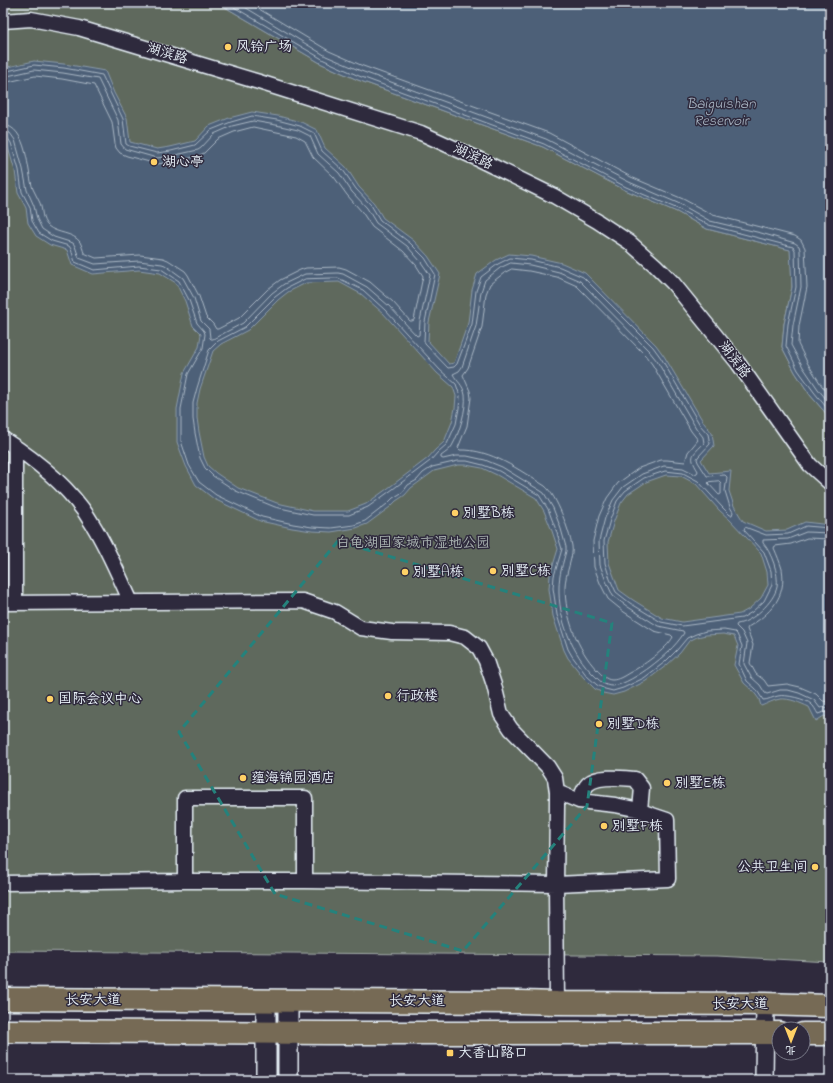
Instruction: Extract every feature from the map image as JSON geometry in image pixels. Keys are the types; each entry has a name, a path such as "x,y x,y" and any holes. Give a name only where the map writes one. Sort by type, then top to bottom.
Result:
{"main road":[{"name":"长安大道","path":"3,999 765,1004 830,1006"},
{"path":"266,1001 266,1080"},
{"path":"288,1001 288,1080"},
{"name":"长安大道","path":"3,1031 771,1033"},
{"path":"811,1034 830,1034"}],"street":[{"name":"湖滨路","path":"3,20 31,19 79,28 406,128 421,133 476,158 554,196 598,221 629,242 673,283 738,363 810,465 830,483"},
{"path":"3,439 15,446 47,471 75,500 93,524 131,602"},
{"path":"15,446 7,604 303,600 335,612 361,628 392,632 449,633 465,637 479,648 486,661 501,714 511,729 548,767 555,778 557,792 557,1003"},
{"path":"579,801 587,785 595,779 635,779 642,788 640,810"},
{"path":"3,883 305,882 556,884 668,879 667,820 640,810 615,805 579,801 557,792"},
{"path":"185,882 185,798 305,798 305,882"},
{"path":"765,1004 771,1029"},
{"path":"764,1080 771,1039"}],"highlighted area":[{"path":"338,541 612,623 587,806 463,951 275,894 179,732"}],"green space":[{"name":"白龟湖国家城市湿地公园","path":"3,3 218,3 322,64 358,80 543,147 625,190 677,212 707,229 791,250 792,287 784,324 782,347 795,372 810,395 830,418 830,962 717,956 3,951"}],"water":[{"name":"Baiguishan Reservoir","path":"218,3 830,3 830,418 810,395 795,372 782,347 784,324 792,287 790,250 707,229 677,212 625,190 543,147 358,80 322,64"},
{"path":"34,61 64,64 105,71 127,118 130,142 157,149 195,141 209,126 229,118 252,112 278,116 301,122 317,130 325,148 346,167 359,187 374,203 383,218 413,240 428,256 440,274 429,322 428,341 449,364 454,363 468,323 472,290 477,274 496,260 509,254 531,256 562,263 585,273 656,345 664,356 704,423 712,433 714,446 701,460 709,473 731,471 729,491 734,506 743,521 766,531 787,530 805,522 830,525 830,718 824,716 816,721 809,707 787,699 772,701 761,706 759,699 744,683 734,665 738,646 734,636 723,634 706,635 689,641 680,653 667,665 646,681 624,692 613,695 603,693 595,689 568,658 553,616 549,589 550,575 558,549 544,511 536,498 482,468 458,465 434,471 367,524 356,528 331,532 292,528 260,521 214,499 196,485 186,466 177,442 177,409 184,373 199,347 201,334 193,326 185,301 176,283 160,273 139,270 93,274 72,265 67,250 50,245 36,236 28,223 26,208 18,193 15,171 7,144 3,137 3,69","holes":["339,282 361,294 383,313 437,373 453,387 456,396 455,408 452,422 444,442 428,458 391,486 366,504 348,511 313,511 277,503 238,488 208,466 204,457 199,432 197,403 200,389 213,351 221,344 248,330 288,292 306,283","666,475 681,476 696,484 761,553 767,572 768,585 761,598 749,609 740,614 682,622 662,618 619,590 609,563 608,542 621,503 628,494 646,482"]}],"place":[{"name":"风铃广场","path":"228,47"},
{"name":"湖心亭","path":"154,162"},
{"name":"别墅B栋","path":"455,513"},
{"name":"别墅C栋","path":"493,571"},
{"name":"别墅A栋","path":"405,572"},
{"name":"行政楼","path":"388,696"},
{"name":"国际会议中心","path":"50,699"},
{"name":"别墅D栋","path":"599,724"},
{"name":"蕴海锦园酒店","path":"243,778"},
{"name":"别墅E栋","path":"667,783"},
{"name":"别墅F栋","path":"604,826"},
{"name":"公共卫生间","path":"815,867"},
{"name":"大香山路口","path":"450,1053"}]}
